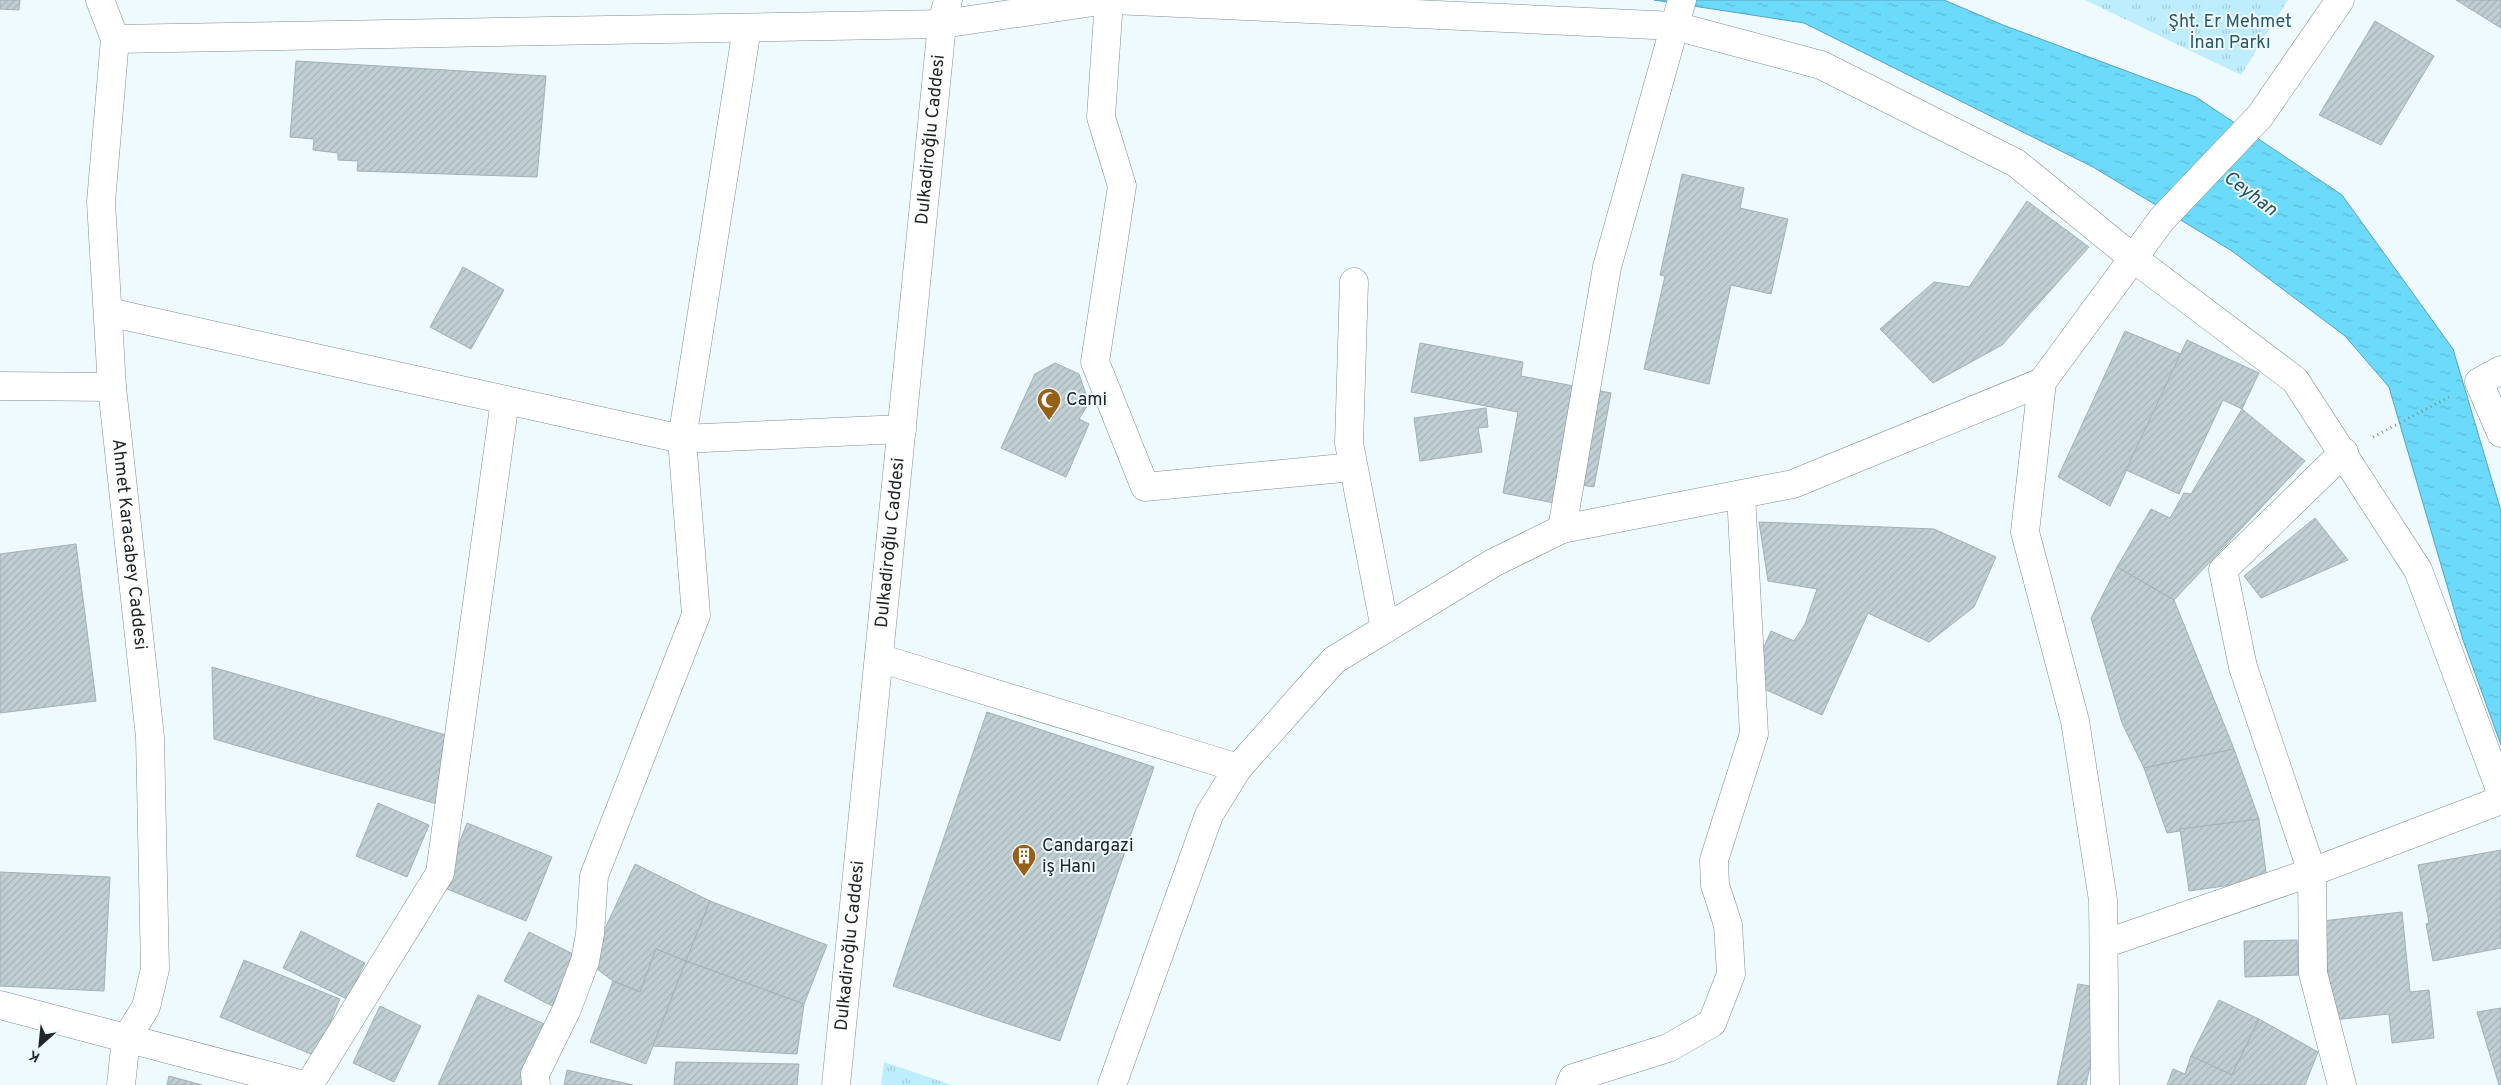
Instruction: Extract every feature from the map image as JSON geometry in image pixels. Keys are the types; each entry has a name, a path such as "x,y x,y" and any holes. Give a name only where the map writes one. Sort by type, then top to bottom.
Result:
{"street":[{"name":"Ahmet Karacabey Caddesi","path":"100,0 115,39 101,202 112,387 150,737 155,970 146,1007 126,1039 121,1085"},
{"path":"115,39 747,28 1108,0 1101,117 1122,186 1095,362 1145,487 1353,467"},
{"path":"1113,0 1675,26 1821,65 2016,163 2133,258 2295,380 2344,452 2418,570 2501,792"},
{"path":"1562,529 1607,267 1682,0"},
{"path":"2105,1085 2103,900 2075,721 2025,532 2042,382 2162,219 2260,116 2340,0"},
{"name":"Dulkadiroğlu Caddesi","path":"836,1085 945,12"},
{"path":"536,1085 535,1074 567,1009 585,961 590,934 594,876 696,615 682,439 747,28"},
{"path":"1354,282 1349,443 1385,629"},
{"path":"108,312 682,439 902,429"},
{"path":"2490,376 2501,432"},
{"path":"1112,1085 1210,815 1238,768 1334,660 1493,563 1562,529 1794,484 2042,382"},
{"path":"0,386 112,387"},
{"path":"309,1085 440,873 505,400"},
{"path":"2342,1085 2313,973 2312,872 2243,667 2223,570 2344,452"},
{"path":"1570,1085 1573,1078 1668,1048 1712,1022 1731,974 1728,925 1715,885 1714,860 1754,734 1740,495"},
{"path":"879,658 1238,768"},
{"path":"2104,944 2312,872 2501,800"},
{"path":"0,1005 304,1085"}],"path":[{"path":"2383,433 2490,376"}],"green space":[{"name":"Şht. Er Mehmet İnan Parkı","path":"2085,0 2288,0 2241,75"},
{"path":"884,1062 952,1085 881,1085"}],"water":[{"name":"Ceyhan","path":"1654,0 1944,0 2003,25 2196,97 2342,195 2453,349 2501,511 2501,745 2463,640 2389,387 2345,336 2232,251 2093,167 1804,23"}],"building":[{"path":"0,0 20,0 19,10 0,9"},
{"path":"2456,0 2501,0 2501,28"},
{"path":"2375,21 2434,56 2381,145 2319,115"},
{"path":"296,61 546,76 537,177 357,171 358,161 338,160 338,153 313,150 314,139 290,137"},
{"path":"1682,174 1744,188 1740,208 1788,219 1771,294 1731,285 1709,384 1644,369 1665,276 1660,275"},
{"path":"2027,201 2089,247 2002,345 1933,383 1880,329 1934,282 1969,287"},
{"path":"463,267 504,290 471,349 430,327"},
{"path":"2125,331 2181,354 2110,506 2058,477"},
{"path":"2187,340 2259,373 2242,409 2223,400 2179,494 2126,470"},
{"path":"1420,343 1523,362 1521,376 1611,393 1594,487 1568,483 1564,505 1503,493 1518,412 1411,392"},
{"name":"Cami","path":"1055,363 1079,374 1089,403 1079,419 1089,424 1066,477 1001,448 1035,374"},
{"path":"1486,408 1488,427 1478,428 1482,452 1420,461 1414,418"},
{"path":"2242,409 2305,461 2174,600 2117,567 2151,509 2170,518 2184,493 2191,494"},
{"path":"2315,518 2348,560 2261,598 2244,576"},
{"path":"1759,522 1934,529 1996,557 1974,607 1929,642 1868,613 1822,715 1751,683 1754,669 1771,631 1794,641 1805,624 1817,589 1768,581"},
{"path":"76,544 96,701 0,713 0,554"},
{"path":"2117,567 2174,600 2234,749 2144,768 2122,723 2091,618"},
{"path":"212,667 456,738 437,804 214,739"},
{"name":"Candargazi iş Hanı","path":"987,712 1154,767 1060,1041 893,986"},
{"path":"2234,749 2259,819 2167,833 2144,768"},
{"path":"378,803 429,825 407,877 356,856"},
{"path":"2259,819 2267,880 2189,891 2180,829"},
{"path":"467,823 552,857 526,921 442,887"},
{"path":"2501,850 2501,948 2433,961 2426,924 2429,923 2418,865"},
{"path":"635,864 710,901 686,961 656,949 640,992 613,981 589,963"},
{"path":"0,872 110,877 104,991 0,986"},
{"path":"710,901 827,945 804,1004 686,961"},
{"path":"2402,912 2410,992 2429,990 2434,1038 2392,1043 2389,1014 2333,1020 2322,921"},
{"path":"301,931 365,963 347,999 283,968"},
{"path":"529,932 575,955 552,1006 504,981"},
{"path":"2297,940 2299,975 2245,977 2244,941"},
{"path":"656,949 686,961 646,1064 590,1042 613,981 640,992"},
{"path":"244,960 340,999 316,1056 220,1017"},
{"path":"686,961 804,1004 797,1054 653,1046"},
{"path":"2078,984 2106,989 2086,1085 2057,1085"},
{"path":"478,995 549,1026 522,1085 438,1085"},
{"path":"2219,1000 2259,1019 2232,1075 2191,1056"},
{"path":"380,1006 421,1026 394,1082 353,1063"},
{"path":"2501,1008 2501,1085 2499,1085 2477,1012"},
{"path":"2259,1019 2318,1052 2305,1085 2167,1085 2173,1069 2185,1074 2191,1056 2232,1075"},
{"path":"676,1062 799,1064 797,1085 674,1085"},
{"path":"567,1070 633,1085 564,1085"},
{"path":"169,1076 202,1085 167,1085"}],"place":[{"name":"Cami","path":"1049,421"},
{"name":"Candargazi iş Hanı","path":"1024,877"}]}
